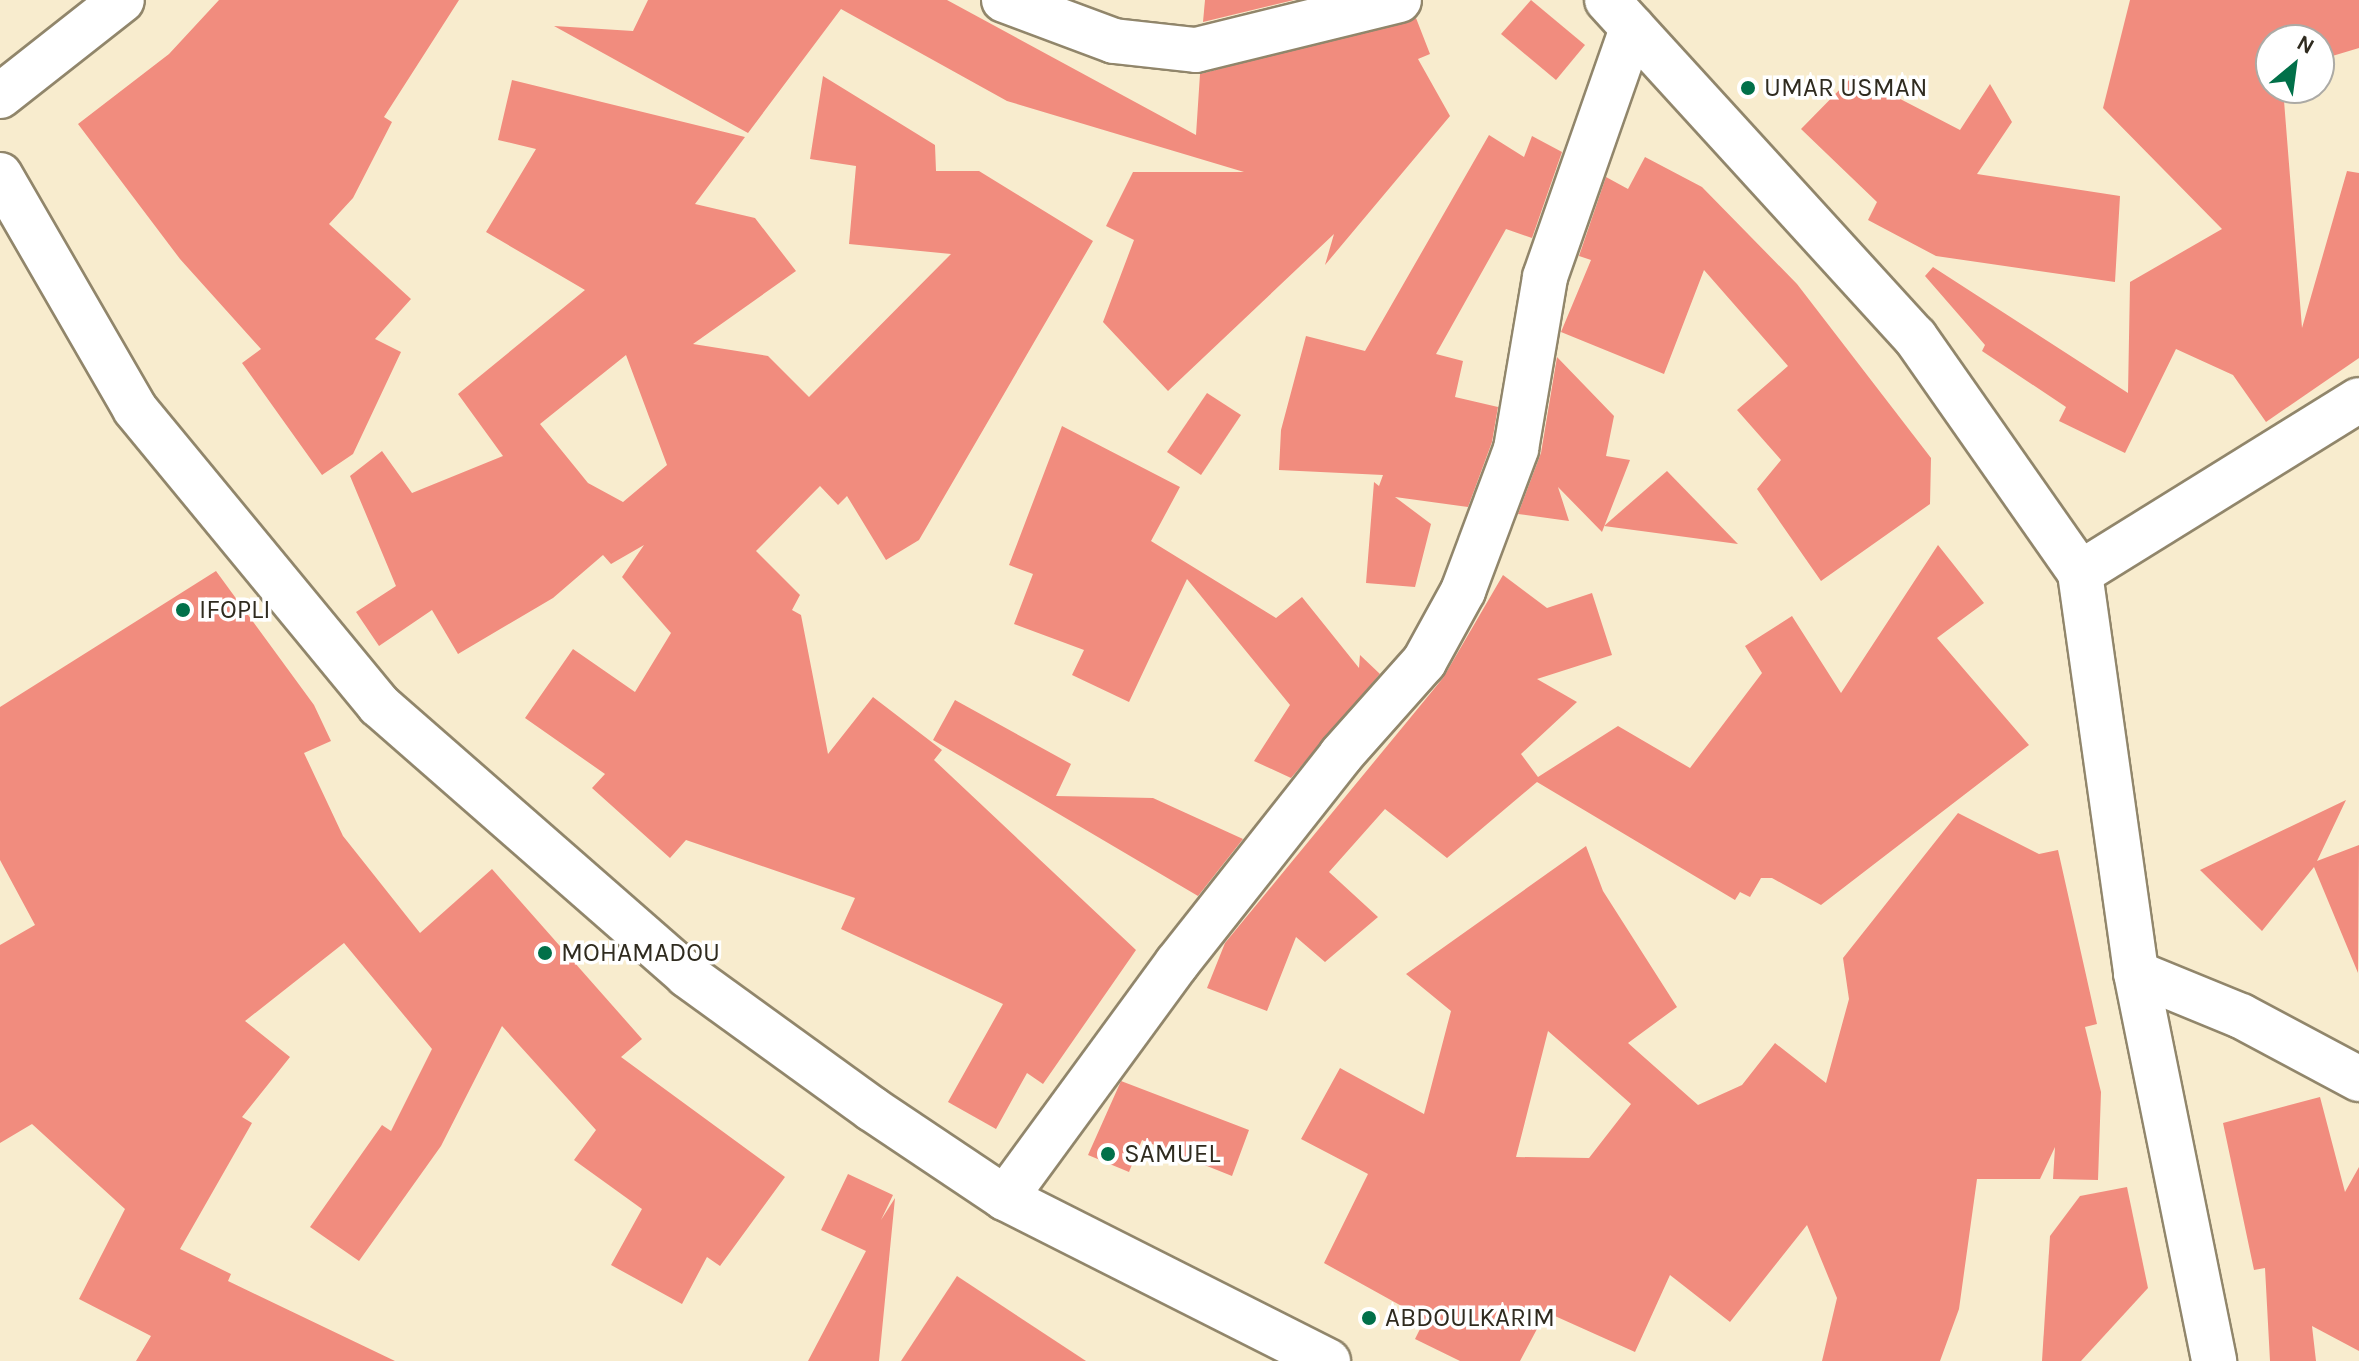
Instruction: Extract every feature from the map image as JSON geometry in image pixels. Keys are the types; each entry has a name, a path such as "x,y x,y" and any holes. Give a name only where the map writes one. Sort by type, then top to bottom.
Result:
{"street":[{"path":"0,96 122,0"},
{"path":"1004,0 1114,41 1196,50 1399,0"},
{"path":"1619,14 1915,337 2080,573 2136,973 2214,1361"},
{"path":"1005,1198 1177,963 1341,755 1424,662 1463,591 1516,449 1545,277 1619,14"},
{"path":"0,175 135,409 379,705 687,975 1005,1198 1328,1361"},
{"path":"2080,573 2359,400"},
{"path":"2136,973 2241,1016 2359,1079"}],"building":[{"path":"219,0 459,0 384,117 392,122 353,198 329,224 411,299 375,339 401,352 353,454 322,475 242,363 261,349 180,259 78,124 169,54"},
{"path":"648,0 947,0 1196,135 1200,74 1416,18 1430,54 1418,59 1450,116 1325,265 1334,234 1168,391 1103,322 1134,240 1106,226 1133,172 1244,172 1007,101 841,9 748,133 554,26 633,31"},
{"path":"1205,0 1294,0 1203,22"},
{"path":"1531,0 1585,45 1556,80 1501,34"},
{"path":"2130,0 2359,0 2359,48 2335,55 2335,24 2255,24 2255,104 2284,104 2302,328 2347,171 2359,173 2359,358 2266,422 2233,375 2176,349 2125,453 2059,421 2066,407 1982,351 1985,345 1925,276 1933,267 2128,393 2130,282 2222,229 2103,108"},
{"path":"1854,75 1960,130 1990,84 2012,122 1977,174 2120,196 2115,282 1936,256 1868,220 1877,202 1801,129"},
{"path":"823,76 935,145 936,171 979,171 1093,241 919,540 886,560 847,496 838,505 820,486 756,551 800,595 792,610 801,615 828,754 873,697 942,750 934,760 1136,950 1043,1084 1027,1073 996,1129 948,1102 1003,1004 841,929 855,898 686,840 670,858 592,788 605,774 525,718 573,649 635,692 671,633 622,577 644,545 611,564 603,555 553,598 458,654 432,610 379,646 356,612 396,586 350,476 382,451 412,493 503,456 458,394 585,290 486,232 536,149 498,140 512,80 745,137 695,204 755,218 796,271 693,344 768,356 809,397 951,254 849,244 856,166 810,159","holes":["626,355 667,465 623,502 588,483 540,424"]},
{"path":"1489,135 1524,157 1532,136 1562,152 1532,238 1506,229 1436,354 1463,361 1455,397 1498,407 1492,442 1468,507 1395,497 1431,524 1415,587 1366,583 1374,482 1379,486 1383,475 1279,470 1281,430 1306,336 1365,351"},
{"path":"1645,157 1702,187 1797,284 1931,458 1930,504 1821,581 1757,489 1781,460 1737,410 1788,366 1704,270 1664,374 1561,332 1591,260 1579,256 1606,177 1628,189"},
{"path":"1557,357 1614,416 1606,456 1630,460 1602,532 1558,487 1569,521 1518,514 1541,453"},
{"path":"1207,393 1241,415 1201,475 1167,452"},
{"path":"1062,426 1180,487 1151,541 1276,618 1302,597 1359,668 1360,655 1380,674 1291,778 1254,761 1290,705 1187,579 1129,702 1072,675 1084,650 1014,624 1033,574 1009,565"},
{"path":"1667,471 1738,544 1604,526"},
{"path":"1938,545 1984,603 1937,638 2029,745 1821,905 1772,878 1761,878 1750,897 1740,892 1735,900 1537,782 1447,858 1385,809 1329,872 1378,917 1325,962 1296,937 1267,1011 1207,988 1225,943 1443,678 1503,575 1547,608 1592,593 1612,655 1537,679 1577,702 1521,754 1538,777 1618,726 1690,768 1762,673 1745,646 1792,616 1841,693"},
{"path":"216,571 314,705 331,741 304,753 343,836 420,933 492,869 642,1039 621,1057 785,1177 720,1266 707,1257 682,1304 611,1265 642,1209 574,1160 596,1130 502,1026 441,1146 359,1261 310,1227 382,1125 391,1131 432,1049 344,943 245,1021 290,1057 242,1117 252,1123 180,1249 231,1274 228,1281 395,1361 136,1361 151,1336 79,1299 125,1209 32,1124 0,1143 0,945 35,925 0,860 0,707"},
{"path":"955,700 1071,764 1056,796 1153,798 1243,839 1198,896 933,740"},
{"path":"2346,800 2317,861 2359,845 2358,973 2314,867 2262,931 2200,870"},
{"path":"1958,813 2039,854 2058,850 2097,1024 2085,1027 2101,1092 2098,1180 2053,1179 2055,1147 2040,1179 1977,1179 1959,1309 1940,1361 1822,1361 1837,1298 1807,1225 1730,1322 1670,1275 1635,1352 1546,1312 1520,1361 1460,1361 1415,1339 1425,1319 1324,1263 1368,1174 1301,1139 1340,1068 1424,1114 1451,1011 1406,974 1586,846 1603,891 1677,1007 1628,1043 1698,1105 1742,1085 1775,1043 1826,1083 1849,999 1843,958","holes":["1548,1031 1631,1104 1589,1158 1516,1157"]},
{"path":"1121,1081 1249,1130 1232,1176 1142,1140 1129,1172 1088,1155"},
{"path":"2320,1097 2345,1192 2359,1167 2359,1351 2312,1326 2316,1361 2270,1361 2265,1268 2254,1270 2223,1123"},
{"path":"848,1174 893,1195 881,1220 895,1198 879,1361 808,1361 866,1251 821,1230"},
{"path":"2127,1187 2148,1288 2081,1361 2042,1361 2050,1236 2080,1196"},
{"path":"957,1276 1086,1361 901,1361"}],"place":[{"name":"UMAR USMAN","path":"1748,88"},
{"name":"IFOPLI","path":"183,610"},
{"name":"MOHAMADOU","path":"545,953"},
{"name":"SAMUEL","path":"1108,1154"},
{"name":"ABDOULKARIM","path":"1369,1318"}]}
